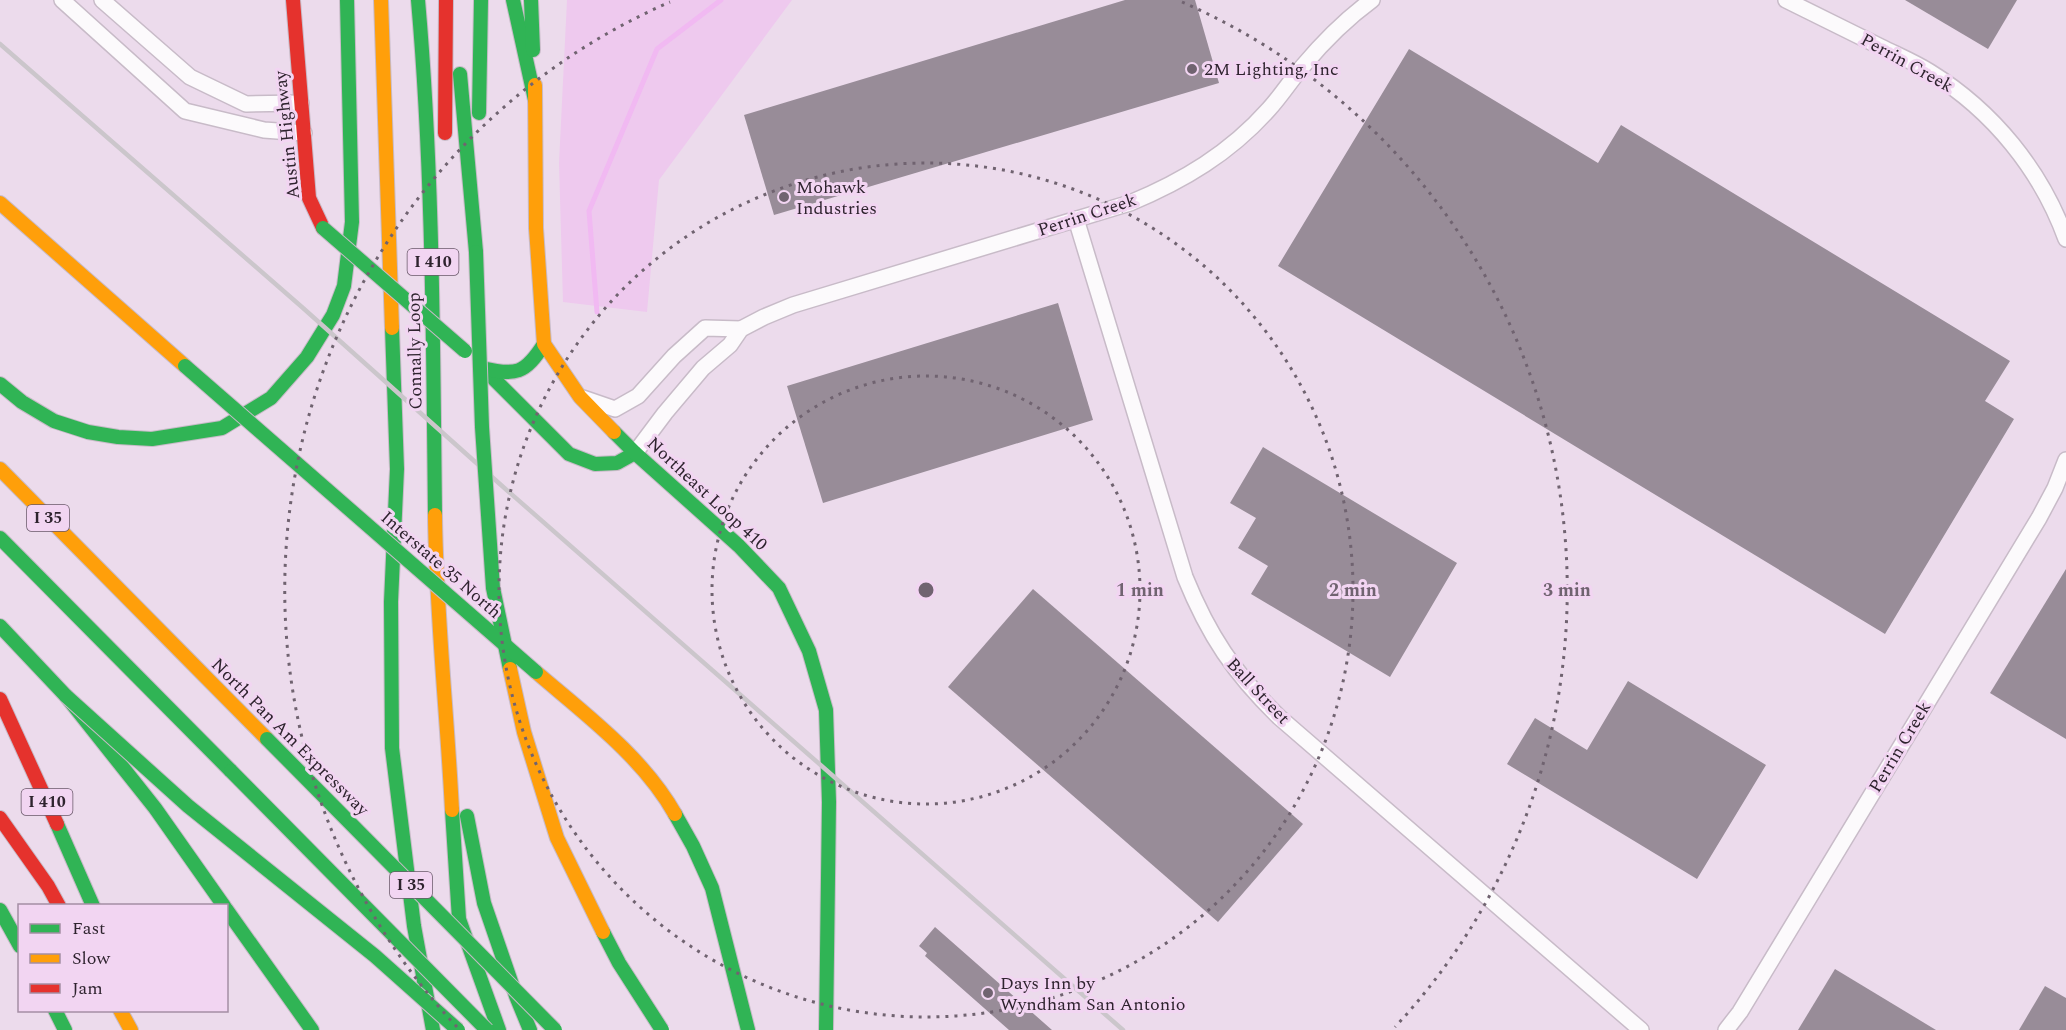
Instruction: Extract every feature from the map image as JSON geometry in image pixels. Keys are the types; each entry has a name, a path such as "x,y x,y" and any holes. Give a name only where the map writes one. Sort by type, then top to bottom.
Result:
{"main road":[{"name":"Austin Highway","path":"293,0 309,198 323,228 465,351 569,454 595,464 618,463 635,453"},
{"path":"0,384 21,402 54,421 88,432 152,439 222,428 271,398 307,357 333,315 344,286 352,222 347,0"},
{"path":"381,0 397,469 391,602 392,748 414,926 433,1030"},
{"name":"Connally Loop","path":"418,0 426,92 432,251 435,524 439,637 446,703"},
{"path":"444,146 446,0"},
{"path":"454,0 476,252 482,427 493,588 525,732 557,838 614,954 662,1030"},
{"path":"476,252 481,0"},
{"path":"513,0 535,100"},
{"path":"482,367 506,374 524,371 534,361 544,344 536,228 535,100 531,0"},
{"name":"Interstate 35 North","path":"0,203 610,735 664,794 693,846 712,888 748,1030"},
{"path":"435,524 444,229"},
{"name":"Northeast Loop 410","path":"544,344 580,397 635,453 740,546 778,588 809,651 826,710 829,900 825,995 826,1030"},
{"path":"0,376 21,402"},
{"name":"North Pan Am Expressway","path":"0,469 555,1030"},
{"name":"I 35","path":"0,538 487,1030"},
{"path":"0,626 66,696 155,808 223,904"},
{"path":"66,696 190,807 375,956 458,1030"},
{"name":"I 410","path":"0,699 92,904"},
{"path":"446,703 484,903 530,1030"},
{"name":"I 410","path":"446,703 459,919 499,1030"},
{"path":"0,818 48,886 58,904"},
{"path":"0,910 18,942"},
{"path":"228,911 312,1030"},
{"path":"56,1012 66,1030"},
{"path":"121,1012 131,1030"},
{"path":"135,1012 142,1030"}],"street":[{"path":"62,0 185,111 264,130 304,133"},
{"path":"102,0 190,76 246,104 301,103"},
{"name":"Perrin Creek","path":"580,397 615,409 638,396 674,356 705,328 741,329 793,305 1076,219 1162,190 1192,174 1220,155 1246,133 1270,108 1326,39 1372,0"},
{"name":"Perrin Creek","path":"1786,0 1928,70 1983,112 2027,163 2045,192 2066,239"},
{"name":"Ball Street","path":"1076,219 1185,577 1198,609 1214,639 1233,667 1279,717 1641,1030"},
{"name":"Perrin Creek","path":"635,453 703,368 730,345 741,329"},
{"name":"Perrin Creek","path":"1726,1030 1746,1002 2039,518 2055,488 2066,459"}],"shaded area":[{"path":"567,0 792,0 659,180 647,312 563,302 559,163"}],"building":[{"path":"1125,0 1195,0 1219,83 774,215 744,115"},
{"path":"1905,0 2017,0 1988,49"},
{"path":"1409,49 1598,163 1621,125 2010,361 1985,401 2014,419 1885,634 1278,266"},
{"path":"1058,303 1093,420 823,503 787,386"},
{"path":"1263,447 1457,563 1390,677 1251,594 1268,566 1238,548 1256,518 1230,503"},
{"path":"2066,569 2066,739 1990,693"},
{"path":"1033,589 1303,824 1218,922 948,687"},
{"path":"1628,681 1766,765 1697,879 1507,764 1535,718 1587,750"},
{"name":"Days Inn by Wyndham San Antonio","path":"935,927 1052,1030 1009,1030 925,956 927,953 919,946"},
{"path":"1835,969 1936,1030 1798,1030"},
{"path":"2045,986 2066,998 2066,1030 2019,1030"}],"waterway":[{"path":"597,312 589,211 657,49 721,0"}],"railway":[{"path":"0,44 1123,1030"}],"traffic: fast":[{"path":"0,384 22,402 54,421 88,432 152,439 222,428 271,398 307,357 333,315 344,286 352,222 347,0"},
{"path":"418,0 427,128 433,322 435,515"},
{"path":"479,113 481,0"},
{"path":"513,0 535,100"},
{"path":"531,0 533,50"},
{"path":"460,74 476,252"},
{"path":"323,228 465,351"},
{"path":"476,252 482,427 493,588 510,669"},
{"path":"392,328 397,469 391,602 392,748 414,926 433,1030"},
{"path":"482,368 503,372 519,370 531,362 544,344"},
{"path":"185,366 536,672"},
{"path":"482,367 569,454 595,464 617,463 635,453"},
{"path":"614,432 739,546 779,588 809,651 826,710 829,802 826,1030"},
{"path":"0,538 231,771"},
{"path":"0,626 66,696 155,808 223,904"},
{"path":"66,696 188,806 375,956 458,1030"},
{"path":"267,739 555,1030"},
{"path":"231,771 487,1030"},
{"path":"452,810 459,919 499,1030"},
{"path":"675,814 712,888 748,1030"},
{"path":"467,816 484,903 530,1030"},
{"path":"57,824 92,904"},
{"path":"0,910 18,942"},
{"path":"228,912 312,1030"},
{"path":"603,932 619,963 662,1030"},
{"path":"56,1012 65,1030"}],"traffic: slow":[{"path":"381,0 392,328"},
{"path":"535,85 536,228 544,344 580,397 614,432"},
{"path":"0,203 185,366"},
{"path":"0,469 267,739"},
{"path":"435,515 452,810"},
{"path":"510,669 524,732 557,838 603,932"},
{"path":"536,672 630,755 662,793 675,814"},
{"path":"121,1012 131,1030"}],"traffic: jam":[{"path":"293,0 309,198 323,228"},
{"path":"445,133 446,0"},
{"path":"0,699 57,824"},
{"path":"0,818 48,886 58,904"}],"place":[{"name":"2M Lighting, Inc","path":"1192,69"},
{"name":"Mohawk Industries","path":"784,197"},
{"name":"Days Inn by Wyndham San Antonio","path":"988,993"}]}
